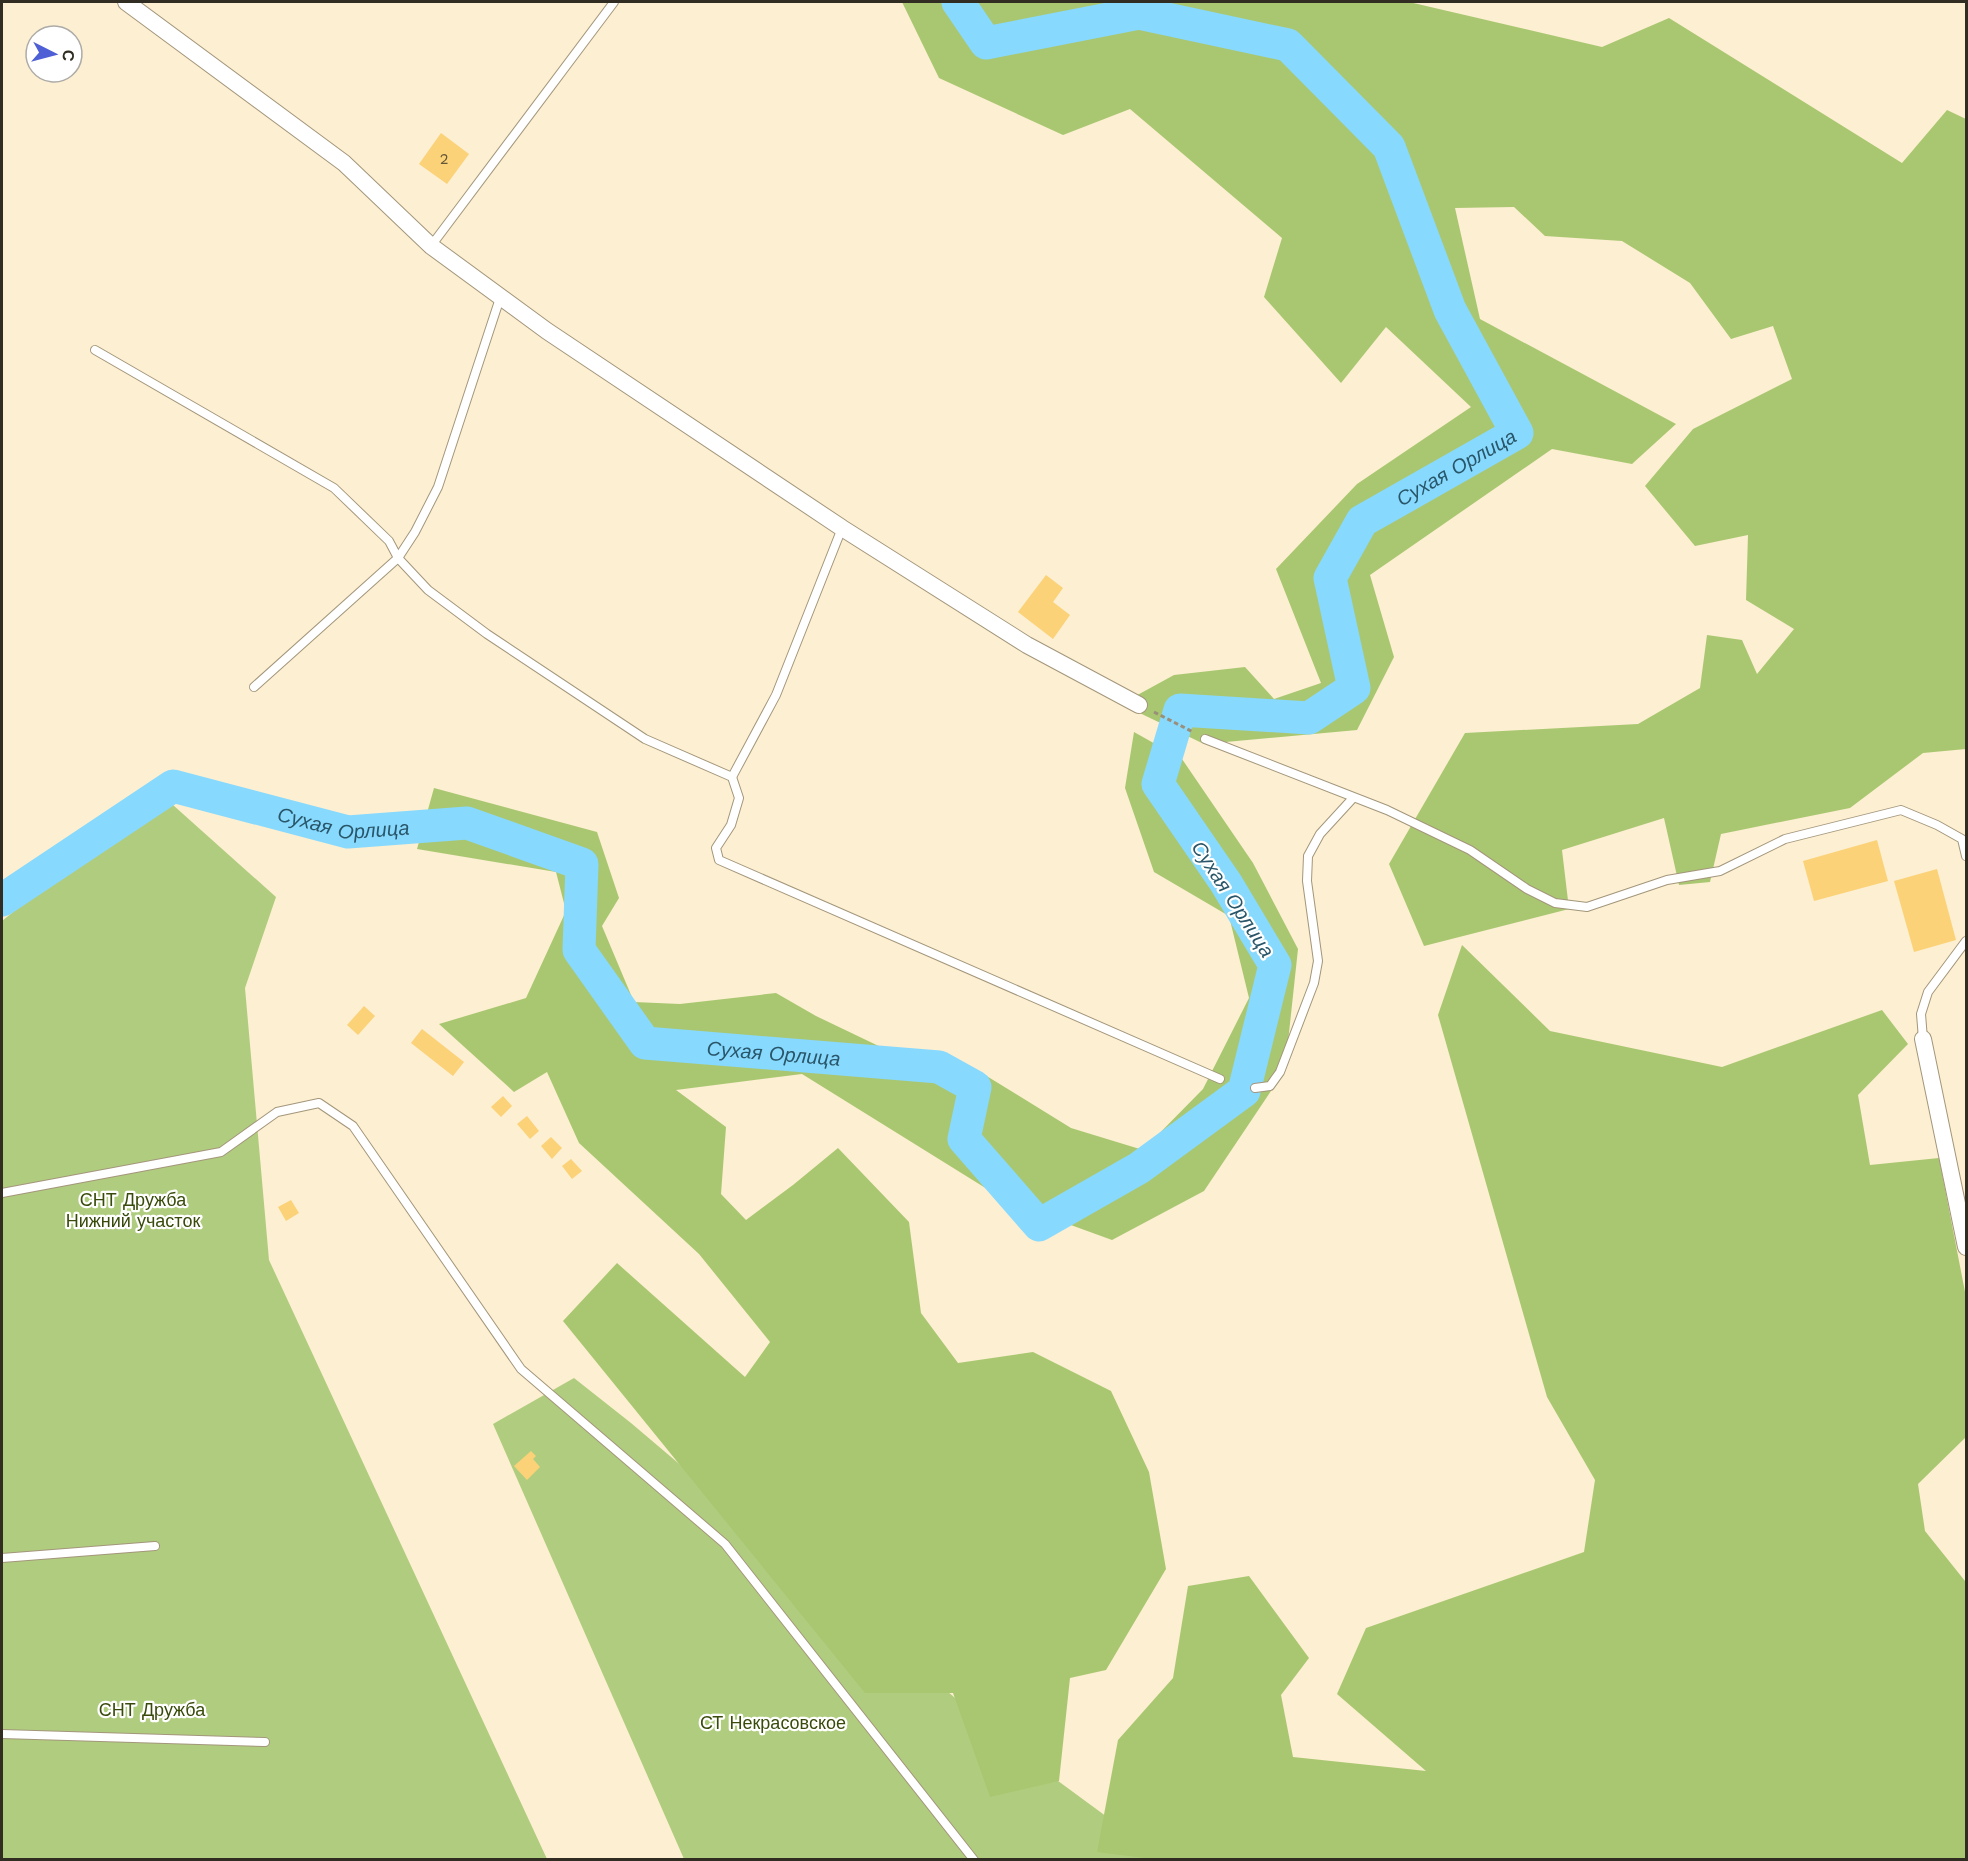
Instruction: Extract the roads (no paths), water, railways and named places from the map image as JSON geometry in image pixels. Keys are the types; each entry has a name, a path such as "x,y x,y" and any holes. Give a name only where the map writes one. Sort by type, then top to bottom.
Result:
{"street":[{"path":"126,2 344,164 431,246 547,331 842,528 1027,645 1139,705"},
{"path":"1923,1039 1966,1247"}],"lane":[{"path":"431,246 614,2"},
{"path":"255,687 398,558 415,532 438,487 500,298"},
{"path":"95,350 334,488 388,541 398,558 428,590 487,634 645,739 732,777 740,798 731,825 716,848 719,860 1220,1079"},
{"path":"732,777 776,695 842,528"},
{"path":"1205,739 1387,810 1470,850 1527,889 1555,903 1587,907 1667,880 1720,871 1785,839 1901,810 1937,825 1962,839 1966,856"},
{"path":"1255,1088 1270,1086 1280,1072 1314,984 1318,961 1307,881 1308,856 1320,834 1353,798"},
{"path":"1923,1039 1921,1014 1928,992 1966,941"},
{"path":"2,1193 221,1152 277,1112 319,1103 353,1126 521,1369 725,1544 974,1860"},
{"path":"2,1558 155,1546"},
{"path":"2,1734 265,1742"}],"waterway":[{"name":"Сухая Орлица","path":"2,900 173,786 348,832 467,823 582,864 579,950 645,1043 939,1067 975,1087 964,1139 1039,1225 1139,1168 1244,1091 1275,965 1226,883 1158,784 1180,710 1309,718 1354,688 1330,578 1362,521 1517,433 1450,310 1389,147 1288,45 1139,13 986,43 958,2"}],"park label":[{"name":"СНТ Дружба Нижний участок","path":"133,1209"},
{"name":"СНТ Дружба","path":"152,1709"},
{"name":"СТ Некрасовское","path":"773,1722"}]}
